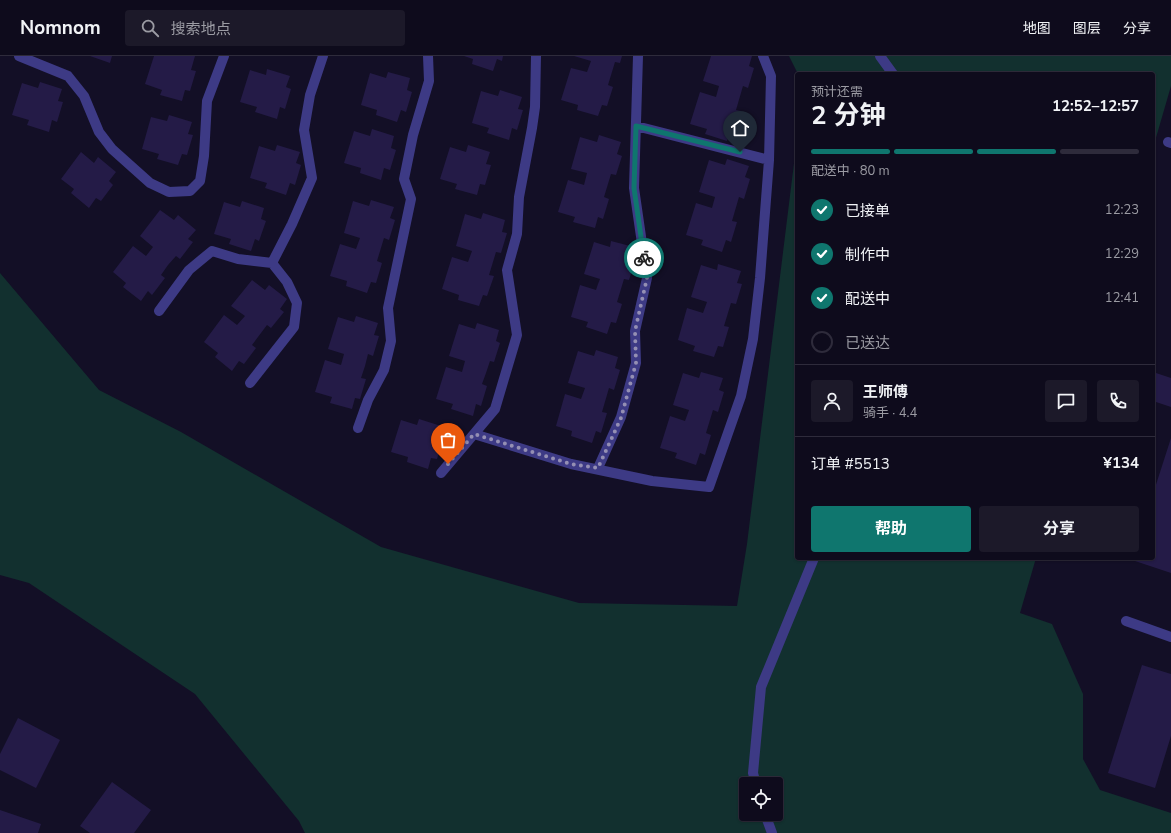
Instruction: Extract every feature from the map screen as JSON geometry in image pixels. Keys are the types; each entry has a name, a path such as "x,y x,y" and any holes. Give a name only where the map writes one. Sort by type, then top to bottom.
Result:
{"lane":[{"path":"19,56 68,76 84,96 99,132 112,149 150,183 169,192 190,191 200,181 204,156 207,102 224,56"},
{"path":"272,263 292,224 312,178 304,130 310,95 323,56"},
{"path":"358,428 368,400 384,370 391,342 388,308 410,199 404,179 413,135 423,107 428,81 428,56"},
{"path":"441,473 495,409 517,335 507,270 516,234 519,197 535,107 536,56"},
{"path":"598,468 621,418 636,363 635,331 647,278 634,188 638,56"},
{"path":"474,434 571,464 598,468 652,481 709,487 741,396 753,340 760,278 769,160 770,76 763,56"},
{"path":"880,56 892,72"},
{"path":"636,126 769,160"},
{"path":"159,311 189,270 212,251 238,259 272,263 286,282 297,303 294,327 250,383"},
{"path":"754,777 753,773 760,687 813,560"},
{"path":"1126,621 1171,637"},
{"path":"768,821 772,833"}],"green space":[{"path":"789,56 1171,56 1171,86 1155,141 1155,72 797,72"},
{"path":"795,155 795,560 1035,560 1020,613 1052,624 1083,694 1083,759 1100,790 1171,813 1171,833 305,833 299,821 195,694 29,583 0,575 0,273 99,390 181,432 381,547 579,603 737,606 747,544"}],"building":[{"path":"90,56 112,56 110,63"},
{"path":"154,56 195,56 191,70 196,71 190,91 185,90 182,101 160,95 162,90 145,84"},
{"path":"464,56 503,56 502,61 497,59 493,71 472,64 473,59"},
{"path":"574,56 622,56 620,63 615,62 608,85 613,87 607,106 602,105 598,116 577,110 578,105 561,100 571,68 587,72 591,61"},
{"path":"711,56 752,56 749,66 754,68 748,88 743,86 736,110 741,111 735,131 730,129 727,141 705,134 707,129 690,124 700,92 716,97 719,86 703,81"},
{"path":"267,69 290,76 286,87 291,89 285,109 280,107 277,119 255,112 257,107 240,102 250,70 266,75"},
{"path":"388,72 410,78 407,90 412,92 406,112 401,110 397,122 376,115 377,110 361,105 370,73 386,78"},
{"path":"40,82 62,89 58,101 63,102 57,122 52,120 49,132 27,125 29,120 12,115 22,83 38,88"},
{"path":"500,90 522,97 518,109 523,110 517,130 512,128 509,140 487,133 489,128 472,123 481,91 498,96"},
{"path":"169,115 192,122 188,134 193,135 187,155 182,154 178,165 157,159 159,154 142,149 151,117 167,121"},
{"path":"372,129 394,136 391,148 396,150 390,170 384,168 381,180 360,173 361,168 344,163 354,131 370,136"},
{"path":"599,135 621,142 617,154 622,156 616,175 611,174 604,197 609,199 603,219 598,217 595,228 573,222 575,217 558,212 568,180 584,185 587,173 571,169 580,137 597,142"},
{"path":"277,145 300,152 296,163 301,165 295,185 290,183 286,195 265,188 267,183 250,178 259,146 275,151"},
{"path":"468,145 490,152 486,164 491,165 485,185 480,184 477,195 455,189 457,184 440,179 450,147 466,152"},
{"path":"81,152 94,163 98,157 116,172 109,181 113,185 101,201 96,198 89,208 71,193 74,189 61,179"},
{"path":"727,159 749,166 745,177 750,179 744,199 739,197 732,221 737,222 731,242 726,240 722,252 701,245 703,240 686,235 696,203 712,208 715,197 699,192 709,160 725,165"},
{"path":"371,200 394,207 390,218 395,220 389,240 384,238 377,261 382,263 376,283 371,282 367,293 346,286 347,281 330,276 340,244 356,249 360,238 344,233 353,201 369,206"},
{"path":"242,201 264,208 261,219 266,221 259,241 255,239 251,251 229,244 231,239 214,234 224,202 240,207"},
{"path":"160,210 174,220 178,215 196,230 188,239 193,242 180,259 176,256 161,275 165,278 152,295 148,291 141,301 123,287 126,283 113,272 133,246 146,256 153,247 140,236"},
{"path":"483,213 505,220 502,232 507,233 501,253 496,252 489,275 494,276 487,296 483,295 479,306 458,300 459,295 442,289 452,257 468,262 472,251 456,246 465,214 481,219"},
{"path":"611,241 634,247 630,259 635,261 629,280 624,279 617,302 622,304 616,323 611,322 607,334 586,327 588,322 571,317 580,285 596,290 600,279 584,274 594,242 610,247"},
{"path":"718,264 741,271 737,283 742,284 736,304 731,303 724,326 729,327 723,347 718,346 714,357 693,351 695,346 678,340 687,308 703,313 707,302 691,297 701,265 717,270"},
{"path":"252,280 265,290 269,285 287,299 280,309 284,312 271,328 267,325 252,345 256,348 244,364 239,361 232,371 215,357 218,353 204,342 224,315 237,325 245,316 231,306"},
{"path":"356,316 378,323 374,335 379,336 373,356 368,354 361,378 366,379 360,399 355,398 352,409 330,403 332,397 315,392 325,360 341,365 344,354 328,349 338,317 354,322"},
{"path":"477,323 499,330 496,341 500,343 494,362 490,361 482,384 487,386 481,406 476,404 473,416 451,409 453,404 436,399 446,367 462,372 465,361 449,356 459,324 475,329"},
{"path":"596,350 618,357 615,368 620,370 614,390 609,388 602,412 607,413 601,433 596,431 592,443 571,436 572,431 556,426 565,394 581,399 585,388 568,383 578,351 594,356"},
{"path":"701,372 723,378 719,390 724,392 718,412 713,410 706,433 711,435 705,455 700,453 696,465 675,458 677,453 660,448 670,416 685,421 689,410 673,405 683,373 699,378"},
{"path":"1155,373 1171,378 1171,407 1155,402"},
{"path":"419,419 441,426 437,438 443,439 437,459 431,458 428,469 407,462 408,457 391,452 401,420 417,425"},
{"path":"1171,438 1171,573 1132,560 1155,560 1155,488"},
{"path":"1142,665 1171,674 1171,736 1155,788 1108,773"},
{"path":"18,718 60,740 36,788 0,770 0,754"},
{"path":"112,782 151,810 134,833 90,833 80,826"},
{"path":"0,810 41,824 38,833 0,833"}],"way so far":[{"path":"448,464 474,434 571,464 598,468 621,418 636,363 635,331 647,278 644,258"}],"route":[{"path":"644,258 634,188 636,126 740,152"}]}
